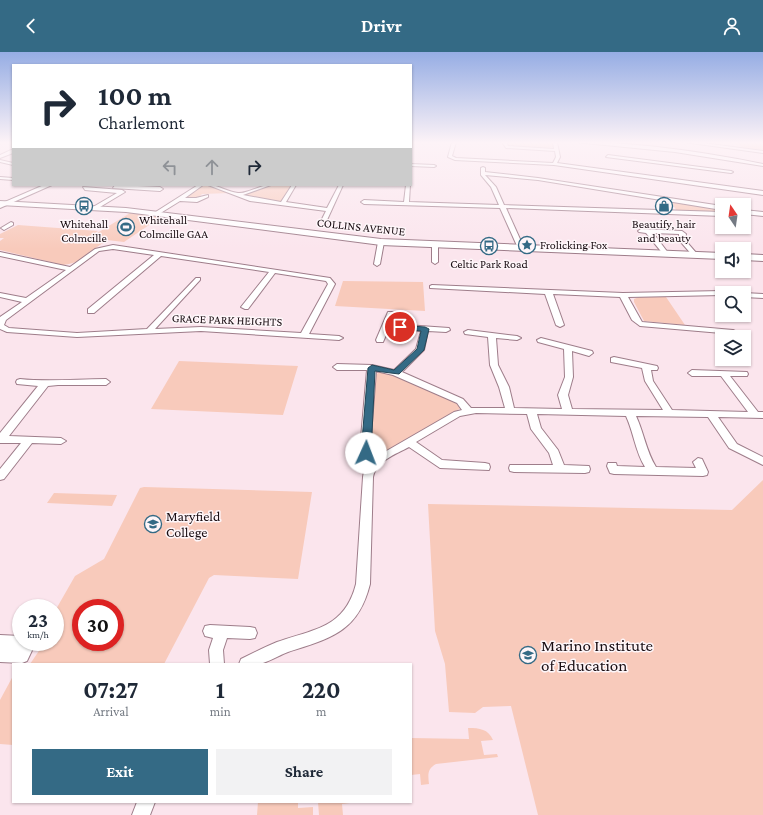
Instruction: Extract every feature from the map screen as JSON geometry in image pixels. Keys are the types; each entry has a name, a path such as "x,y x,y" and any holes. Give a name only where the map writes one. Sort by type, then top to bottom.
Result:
{"main road":[{"name":"COLLINS AVENUE","path":"2,204 95,208 157,213 381,242 715,256"},
{"path":"751,257 763,258"}],"street":[{"path":"0,178 10,179"},
{"path":"485,178 493,187 521,248"},
{"path":"525,178 715,207"},
{"path":"659,178 763,193"},
{"path":"2,204 47,186"},
{"path":"116,186 114,187 160,189"},
{"path":"147,189 152,186"},
{"path":"157,213 199,186"},
{"path":"213,186 250,199 330,210"},
{"path":"238,195 266,186"},
{"path":"282,204 293,186"},
{"path":"325,219 341,186"},
{"path":"406,204 408,186"},
{"path":"84,188 122,192 95,208"},
{"path":"179,199 199,200 206,196"},
{"path":"669,200 677,213"},
{"path":"364,202 715,214"},
{"path":"752,213 763,214"},
{"path":"666,254 645,231 682,233 682,240 695,255"},
{"path":"377,264 381,242"},
{"path":"435,245 435,262"},
{"name":"GRACE PARK HEIGHTS","path":"304,335 332,284 328,279 113,247 102,248 3,319 0,326 7,330 56,334 202,329 339,338"},
{"path":"0,254 72,269"},
{"path":"91,311 159,254"},
{"name":"GRACE PARK HEIGHTS","path":"245,307 273,271"},
{"name":"GRACE PARK HEIGHTS","path":"150,330 198,279"},
{"path":"432,287 623,295 715,293"},
{"path":"548,291 560,325"},
{"path":"0,294 28,301"},
{"path":"623,295 636,320 640,324 715,330"},
{"path":"751,295 763,296"},
{"path":"380,340 391,314"},
{"path":"387,326 446,330"},
{"path":"396,373 420,350 425,329"},
{"path":"468,332 517,338"},
{"path":"492,335 494,365 504,387 510,410"},
{"path":"541,340 589,352"},
{"path":"568,347 569,377 562,395 568,411"},
{"path":"614,360 650,368 650,381 670,414"},
{"path":"337,367 372,368 396,373 460,401 468,411"},
{"path":"372,368 365,449 368,456 375,462"},
{"path":"692,373 744,374"},
{"path":"724,374 759,415"},
{"path":"20,382 45,384 58,382 106,382"},
{"path":"0,439 45,384"},
{"path":"248,663 278,649 318,636 336,627 352,612 360,600 363,584 368,477 370,471 375,462 410,443 457,414 468,411 510,410 759,415"},
{"path":"531,411 536,429 554,452 560,469"},
{"path":"630,413 638,430 642,455 653,471"},
{"path":"711,415 733,446 763,461"},
{"path":"0,439 61,441"},
{"path":"0,476 29,440"},
{"path":"410,443 440,464 470,464 485,467"},
{"path":"612,466 614,470 703,472 698,462"},
{"path":"514,468 585,469"},
{"path":"217,663 216,631 250,634"},
{"path":"0,642 29,643 22,656 0,655"},
{"path":"141,815 146,803"}],"shaded area":[{"path":"201,186 211,186 230,193 202,194 200,196 203,197 200,199 183,198"},
{"path":"269,186 291,186 282,201 279,202 243,195"},
{"path":"676,202 715,208 715,213 680,211 676,210 672,203"},
{"path":"130,213 161,217 124,242 107,240 76,262 69,264 63,265 0,250 0,241 4,238 0,238 0,234 18,225 98,231 87,238 104,240 89,238"},
{"path":"343,281 423,282 425,311 335,306"},
{"path":"639,297 666,297 685,325 644,321 634,302 634,299"},
{"path":"179,361 298,366 283,415 151,409"},
{"path":"379,372 388,373 427,388 448,398 461,408 388,450 379,453 371,452 370,448 375,376"},
{"name":"Marino Institute of Education","path":"763,480 763,815 538,815 511,706 483,707 475,713 449,712 445,664 435,631 428,504 732,510"},
{"path":"140,488 312,492 298,579 214,575 209,578 165,663 31,663 39,651 64,651 64,599 62,599 75,576 104,559"},
{"path":"54,493 117,495 112,506 47,503"},
{"path":"12,678 12,745 0,744 0,700"},
{"path":"468,728 486,731 493,740 481,741 484,755 497,754 498,757 436,764 431,768 428,775 429,784 421,785 420,774 412,775 412,738 469,739"},
{"path":"258,803 298,803 298,808 313,807 313,815 257,815"},
{"path":"318,803 350,803 342,804 343,815 319,815"}],"place":[{"name":"Whitehall Colmcille","path":"84,206"},
{"name":"Beautify, hair and beauty","path":"664,206"},
{"name":"Whitehall Colmcille GAA","path":"126,227"},
{"name":"Frolicking Fox","path":"527,245"},
{"name":"Celtic Park Road","path":"489,246"},
{"name":"Maryfield College","path":"153,524"},
{"name":"Marino Institute of Education","path":"528,655"}],"route":[{"path":"366,453 365,449 372,368 380,368 396,373 420,350 425,329 400,327"}]}
